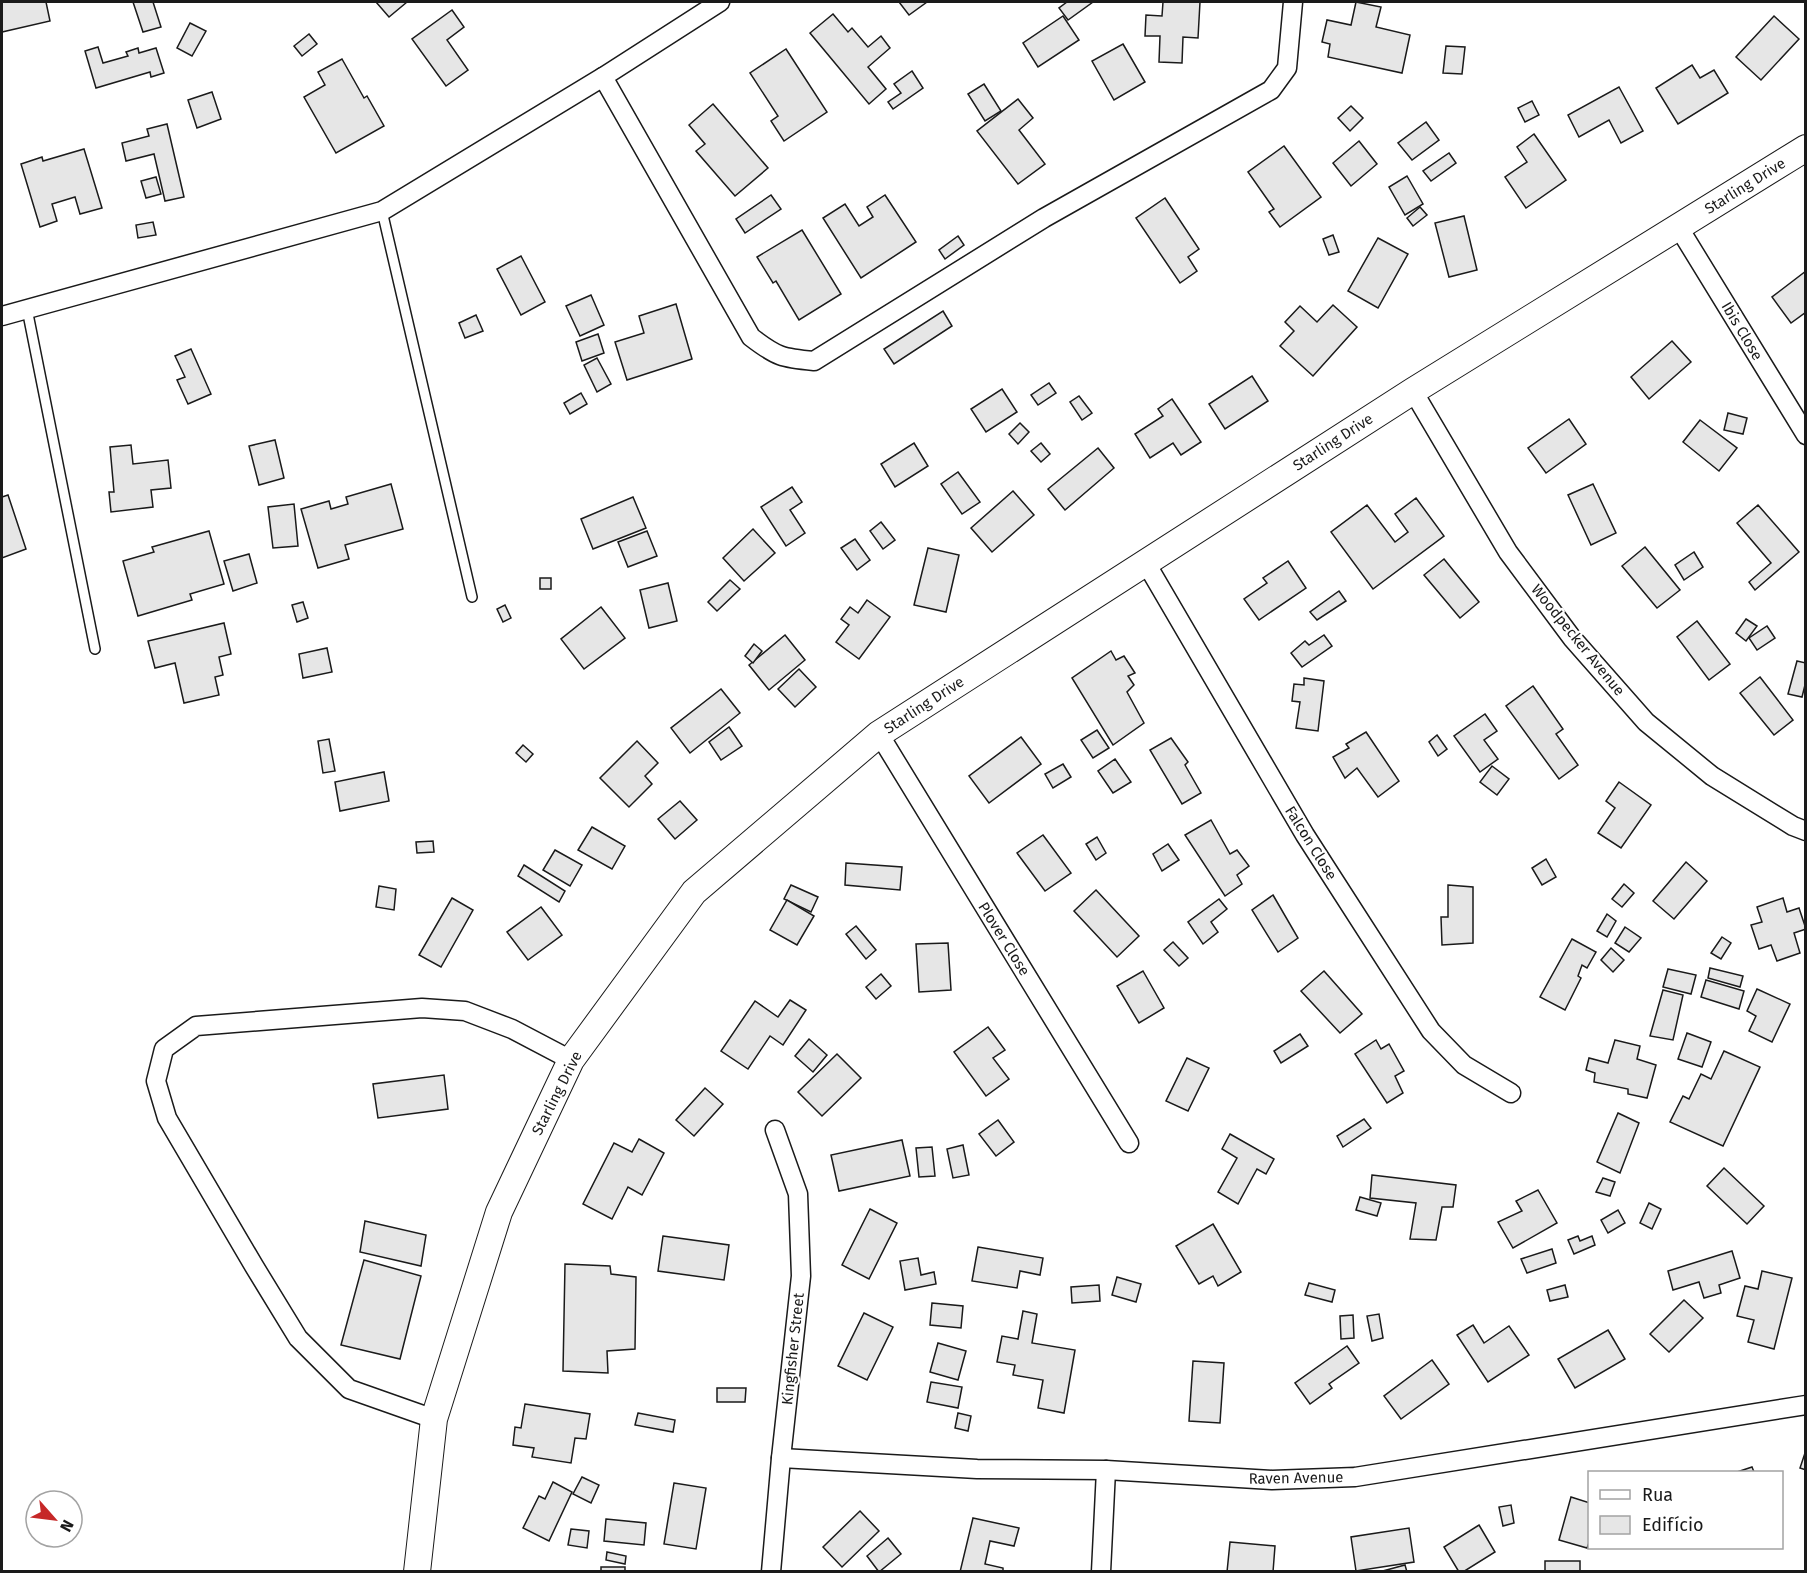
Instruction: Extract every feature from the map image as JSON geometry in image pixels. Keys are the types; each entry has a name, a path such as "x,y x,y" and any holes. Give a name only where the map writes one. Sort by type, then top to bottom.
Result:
{"street":[{"path":"2,316 382,211 603,78 720,2"},
{"path":"603,78 751,337 779,356 814,361 1044,218 1271,90 1287,68 1293,2"},
{"name":"Starling Drive","path":"417,1572 434,1419 499,1212 571,1060 694,892 879,734 1413,391 1806,148"},
{"name":"Ibis Close","path":"1679,228 1806,435"},
{"name":"Woodpecker Avenue","path":"1413,391 1508,552 1572,638 1646,722 1712,776 1792,826 1806,831"},
{"name":"Falcon Close","path":"1146,563 1305,835 1431,1031 1464,1065 1511,1093"},
{"name":"Plover Close","path":"879,734 1129,1143"},
{"path":"434,1419 349,1389 298,1338 167,1118 156,1081 164,1049 196,1026 422,1008 465,1011 512,1029 571,1060"},
{"name":"Kingfisher Street","path":"771,1572 801,1276 798,1194 775,1130"},
{"name":"Raven Avenue","path":"781,1458 977,1468 1106,1470 1272,1480 1355,1477 1806,1405"},
{"path":"1101,1572 1106,1470"}],"lane":[{"path":"382,211 472,597"},
{"path":"27,309 95,649"}],"building":[{"path":"2,2 46,2 50,21 2,32"},
{"path":"133,2 153,2 161,27 143,32"},
{"path":"376,2 407,2 389,17"},
{"path":"899,2 927,2 909,15"},
{"path":"1067,2 1093,2 1068,20 1059,8"},
{"path":"1163,2 1200,2 1198,38 1183,37 1182,63 1159,62 1160,36 1145,36 1146,15 1162,16"},
{"path":"1356,2 1381,7 1376,27 1410,35 1402,73 1328,57 1330,44 1322,42 1327,20 1351,25"},
{"path":"452,10 464,27 447,40 468,70 446,86 412,39"},
{"path":"833,14 848,32 852,28 868,47 881,36 890,48 868,67 886,89 869,104 810,33"},
{"path":"1063,16 1079,40 1038,67 1023,43"},
{"path":"1774,16 1799,39 1761,80 1736,57"},
{"path":"190,23 206,31 192,56 177,48"},
{"path":"309,34 317,44 302,56 294,46"},
{"path":"1123,44 1145,82 1114,100 1092,61"},
{"path":"1446,46 1465,47 1462,74 1443,73"},
{"path":"98,47 103,63 128,56 126,52 138,48 139,53 156,48 164,73 151,77 150,72 96,88 85,51"},
{"path":"786,49 827,112 784,141 771,121 778,116 750,73"},
{"path":"342,59 364,98 367,96 384,126 336,153 304,97 325,85 318,72"},
{"path":"1692,65 1700,78 1714,70 1728,93 1678,124 1656,88"},
{"path":"912,71 923,88 893,109 888,102 901,93 894,84"},
{"path":"984,84 1001,111 985,121 968,94"},
{"path":"1619,87 1643,131 1621,143 1609,120 1579,137 1568,115"},
{"path":"212,92 221,119 197,128 188,100"},
{"path":"1018,99 1033,118 1019,130 1045,164 1018,184 977,131"},
{"path":"1532,101 1539,115 1525,122 1518,108"},
{"path":"713,104 768,168 735,196 696,151 705,144 689,125"},
{"path":"1351,106 1363,118 1350,131 1338,118"},
{"path":"1426,122 1439,140 1412,160 1398,143"},
{"path":"167,124 184,197 165,201 154,154 126,161 122,143 149,136 147,129"},
{"path":"1534,134 1566,180 1526,208 1505,177 1527,162 1517,147"},
{"path":"1359,141 1377,164 1351,186 1333,163"},
{"path":"1284,146 1321,197 1280,227 1269,212 1274,209 1248,172"},
{"path":"84,149 102,208 80,214 75,197 52,204 57,221 40,227 21,164 42,157 43,161"},
{"path":"1449,153 1456,163 1431,181 1423,171"},
{"path":"1407,176 1423,204 1405,215 1389,187"},
{"path":"156,177 161,194 146,198 141,181"},
{"path":"771,195 781,209 745,233 736,219"},
{"path":"885,195 916,242 861,278 823,218 845,204 859,226 873,217 867,207"},
{"path":"1165,198 1199,249 1188,257 1197,271 1180,283 1136,218"},
{"path":"1420,207 1427,215 1413,226 1407,218"},
{"path":"1464,216 1477,270 1449,277 1435,223"},
{"path":"153,222 156,235 138,238 136,225"},
{"path":"802,230 841,294 799,320 776,281 773,283 757,257"},
{"path":"1333,235 1339,252 1329,255 1323,239"},
{"path":"958,236 964,245 945,259 939,250"},
{"path":"1378,238 1408,254 1378,308 1348,291"},
{"path":"521,256 545,302 521,315 497,269"},
{"path":"1806,271 1806,312 1791,323 1772,297"},
{"path":"591,295 604,325 580,336 566,306"},
{"path":"676,304 692,359 627,380 615,342 644,333 639,316"},
{"path":"1333,305 1357,327 1313,376 1280,346 1294,331 1285,322 1300,306 1317,322"},
{"path":"943,311 952,326 894,364 884,349"},
{"path":"476,315 483,331 465,338 459,323"},
{"path":"598,334 604,353 582,361 576,342"},
{"path":"1672,341 1691,362 1649,399 1631,377"},
{"path":"191,349 211,394 188,404 177,380 185,377 175,356"},
{"path":"597,358 611,384 597,392 584,365"},
{"path":"1252,376 1268,401 1225,429 1209,404"},
{"path":"1049,383 1056,393 1038,405 1031,395"},
{"path":"1002,389 1017,412 986,432 971,409"},
{"path":"581,393 587,404 570,414 564,403"},
{"path":"1079,396 1092,413 1082,420 1070,402"},
{"path":"1172,399 1201,442 1181,455 1173,443 1150,458 1135,434 1163,416 1158,409"},
{"path":"1728,413 1747,418 1743,434 1724,430"},
{"path":"1569,419 1586,444 1546,473 1528,448"},
{"path":"1700,420 1737,448 1719,471 1683,442"},
{"path":"1020,423 1029,432 1018,444 1009,434"},
{"path":"275,440 284,478 259,485 249,446"},
{"path":"914,443 928,466 895,487 881,464"},
{"path":"1041,443 1050,454 1041,462 1031,451"},
{"path":"131,445 133,464 168,460 171,488 151,490 153,507 111,512 109,492 114,492 110,447"},
{"path":"1098,448 1114,468 1065,510 1048,489"},
{"path":"958,472 980,502 962,514 941,484"},
{"path":"391,484 403,529 345,545 349,559 318,568 301,509 329,501 331,509 348,504 346,497"},
{"path":"1593,484 1616,533 1591,545 1568,495"},
{"path":"792,487 802,502 790,510 805,533 786,546 761,507"},
{"path":"1013,491 1034,515 992,552 971,528"},
{"path":"8,495 26,549 2,558 2,497"},
{"path":"633,497 646,528 593,549 581,519"},
{"path":"1416,498 1444,536 1373,589 1331,532 1367,505 1395,542 1408,532 1395,514"},
{"path":"294,504 298,546 273,548 268,507"},
{"path":"1758,505 1799,552 1755,590 1749,582 1771,563 1737,523"},
{"path":"881,522 895,540 883,549 870,531"},
{"path":"753,529 775,553 744,581 723,558"},
{"path":"209,531 224,584 190,594 192,600 138,616 123,561 154,552 152,547"},
{"path":"647,531 657,556 628,567 618,542"},
{"path":"855,539 870,560 857,570 841,548"},
{"path":"1645,547 1680,590 1657,608 1622,566"},
{"path":"928,548 959,555 946,612 914,605"},
{"path":"1694,552 1703,567 1684,580 1675,565"},
{"path":"249,554 257,583 233,591 224,561"},
{"path":"1444,559 1479,602 1460,618 1424,575"},
{"path":"1288,561 1306,588 1259,620 1244,599 1267,583 1263,578"},
{"path":"540,578 551,578 551,589 540,589"},
{"path":"730,580 740,589 717,611 708,602"},
{"path":"668,583 677,621 649,628 640,590"},
{"path":"1339,591 1346,601 1317,620 1310,612"},
{"path":"867,600 890,617 859,659 836,642 849,625 841,619 850,607 858,613"},
{"path":"303,602 308,618 297,622 292,605"},
{"path":"505,605 511,618 503,622 497,609"},
{"path":"601,607 625,638 584,669 561,639"},
{"path":"1746,619 1757,626 1746,641 1736,633"},
{"path":"1697,621 1730,664 1709,680 1677,637"},
{"path":"224,623 231,654 219,657 223,675 215,677 219,695 184,703 175,663 155,668 148,641"},
{"path":"1767,626 1775,638 1757,650 1749,638"},
{"path":"785,635 805,660 769,690 749,665"},
{"path":"1324,635 1332,646 1302,667 1291,653 1305,641 1309,645"},
{"path":"754,644 762,651 753,663 745,656"},
{"path":"327,648 332,672 303,678 299,654"},
{"path":"1111,651 1116,660 1124,656 1135,673 1128,676 1134,685 1127,692 1144,723 1113,745 1072,678"},
{"path":"1797,661 1806,663 1806,681 1802,697 1788,694"},
{"path":"799,669 816,687 795,707 778,689"},
{"path":"1760,677 1793,720 1774,735 1740,693"},
{"path":"1304,678 1324,681 1318,731 1296,728 1300,702 1292,701 1294,684 1304,685"},
{"path":"1533,686 1563,729 1556,734 1578,765 1559,779 1506,706"},
{"path":"721,689 740,713 690,753 671,728"},
{"path":"1485,714 1497,731 1484,740 1498,759 1480,772 1454,736"},
{"path":"729,727 742,746 721,760 709,742"},
{"path":"1097,730 1109,748 1093,758 1081,740"},
{"path":"1366,732 1399,781 1378,797 1357,768 1345,778 1333,757 1349,748 1346,744"},
{"path":"1437,735 1447,749 1438,756 1429,742"},
{"path":"1021,737 1041,764 989,803 969,776"},
{"path":"1171,738 1188,762 1185,765 1201,793 1182,804 1150,750"},
{"path":"329,739 335,771 323,773 318,741"},
{"path":"637,741 658,763 645,776 652,784 629,807 600,778"},
{"path":"523,745 533,754 526,762 516,753"},
{"path":"1115,759 1131,782 1113,793 1098,771"},
{"path":"1063,764 1071,777 1053,788 1045,774"},
{"path":"1492,766 1509,779 1497,795 1480,782"},
{"path":"384,772 389,801 340,811 335,782"},
{"path":"1619,782 1651,805 1621,848 1598,833 1615,808 1606,801"},
{"path":"680,801 697,820 675,839 658,819"},
{"path":"1211,820 1230,854 1237,850 1249,866 1237,875 1242,884 1225,896 1185,835"},
{"path":"592,827 625,846 612,869 578,850"},
{"path":"1043,835 1071,873 1045,891 1017,853"},
{"path":"1097,837 1106,853 1096,860 1086,844"},
{"path":"433,841 434,852 417,853 416,842"},
{"path":"1168,844 1179,860 1162,871 1153,854"},
{"path":"555,850 582,865 570,886 543,870"},
{"path":"1546,859 1556,877 1542,885 1532,868"},
{"path":"1686,862 1707,881 1674,919 1653,901"},
{"path":"846,863 902,867 900,890 845,885"},
{"path":"524,865 565,891 559,902 518,876"},
{"path":"1624,884 1634,893 1622,907 1612,899"},
{"path":"791,885 818,897 811,912 784,899"},
{"path":"1448,885 1473,887 1473,943 1442,945 1441,917 1448,917"},
{"path":"379,886 396,889 394,910 376,907"},
{"path":"1096,890 1139,936 1117,957 1074,911"},
{"path":"1273,895 1298,938 1278,952 1252,910"},
{"path":"452,898 473,910 441,967 419,955"},
{"path":"1783,898 1787,912 1799,908 1806,929 1794,933 1800,953 1777,961 1771,945 1759,949 1751,925 1762,922 1757,907"},
{"path":"1219,899 1227,909 1211,922 1218,932 1203,944 1188,922"},
{"path":"787,900 814,916 797,945 770,930"},
{"path":"541,907 562,935 528,960 507,932"},
{"path":"1607,914 1616,921 1607,937 1597,931"},
{"path":"856,926 876,950 866,959 846,934"},
{"path":"1625,927 1641,938 1629,952 1615,943"},
{"path":"1722,937 1731,943 1721,959 1711,953"},
{"path":"1572,939 1596,952 1587,968 1582,965 1578,976 1581,978 1565,1010 1540,997"},
{"path":"1173,942 1188,958 1179,966 1164,950"},
{"path":"948,943 951,990 919,992 916,944"},
{"path":"1611,948 1624,960 1613,972 1601,960"},
{"path":"1710,968 1743,976 1740,987 1708,978"},
{"path":"1668,969 1696,975 1691,994 1663,987"},
{"path":"1143,971 1164,1008 1139,1023 1117,986"},
{"path":"1324,971 1362,1014 1340,1033 1301,991"},
{"path":"881,974 891,986 876,999 866,987"},
{"path":"1706,980 1744,991 1739,1009 1701,997"},
{"path":"1757,989 1790,1004 1772,1042 1749,1031 1756,1016 1747,1011"},
{"path":"1663,990 1683,995 1673,1040 1650,1036"},
{"path":"790,1000 806,1010 783,1045 770,1036 748,1069 721,1051 755,1001 778,1017"},
{"path":"988,1027 1005,1050 993,1058 1009,1079 986,1096 954,1052"},
{"path":"1687,1033 1711,1042 1702,1067 1678,1059"},
{"path":"1300,1034 1308,1046 1281,1063 1274,1051"},
{"path":"809,1039 827,1055 813,1072 795,1056"},
{"path":"1376,1040 1381,1049 1389,1044 1404,1071 1395,1076 1403,1093 1387,1103 1355,1054"},
{"path":"1615,1040 1640,1046 1637,1059 1656,1065 1647,1098 1628,1094 1628,1089 1594,1082 1595,1073 1586,1070 1589,1058 1608,1063"},
{"path":"1724,1051 1760,1067 1723,1146 1670,1122 1683,1096 1689,1099 1701,1074 1711,1079"},
{"path":"837,1054 861,1078 822,1116 798,1092"},
{"path":"1187,1058 1209,1068 1188,1111 1166,1101"},
{"path":"444,1075 448,1109 378,1118 373,1084"},
{"path":"705,1088 723,1104 694,1136 676,1120"},
{"path":"1618,1113 1639,1123 1620,1173 1597,1162"},
{"path":"1364,1119 1371,1128 1343,1147 1337,1136"},
{"path":"998,1120 1014,1142 996,1156 979,1134"},
{"path":"1230,1134 1274,1159 1266,1174 1257,1169 1238,1204 1218,1192 1237,1158 1222,1149"},
{"path":"639,1139 664,1153 642,1195 628,1187 612,1219 583,1204 614,1143 632,1152"},
{"path":"902,1140 910,1176 839,1191 831,1155"},
{"path":"963,1145 969,1175 953,1178 947,1149"},
{"path":"932,1147 935,1176 919,1177 916,1148"},
{"path":"1724,1168 1764,1206 1747,1224 1707,1186"},
{"path":"1372,1175 1456,1185 1453,1207 1442,1207 1436,1240 1410,1239 1416,1203 1370,1198"},
{"path":"1603,1178 1615,1182 1610,1196 1596,1192"},
{"path":"1538,1190 1557,1223 1513,1248 1498,1222 1522,1211 1516,1201"},
{"path":"1360,1197 1381,1203 1377,1216 1356,1210"},
{"path":"1649,1203 1661,1209 1652,1229 1640,1223"},
{"path":"870,1209 897,1223 869,1279 842,1265"},
{"path":"1618,1210 1625,1223 1608,1233 1601,1220"},
{"path":"365,1221 426,1235 421,1266 360,1252"},
{"path":"1213,1224 1241,1272 1218,1286 1213,1276 1199,1284 1176,1246"},
{"path":"663,1236 729,1245 724,1280 658,1271"},
{"path":"1578,1236 1580,1241 1592,1236 1595,1245 1574,1254 1568,1240"},
{"path":"978,1247 1043,1258 1040,1275 1020,1271 1017,1288 972,1281"},
{"path":"1552,1249 1556,1263 1527,1273 1521,1259"},
{"path":"1732,1251 1740,1278 1719,1285 1721,1293 1704,1298 1699,1282 1673,1290 1668,1271"},
{"path":"918,1258 921,1275 934,1272 936,1284 905,1290 900,1261"},
{"path":"364,1260 421,1276 400,1359 341,1345"},
{"path":"565,1264 610,1266 611,1274 636,1277 635,1349 607,1351 608,1373 563,1371"},
{"path":"1762,1271 1792,1278 1774,1349 1748,1342 1754,1320 1737,1316 1745,1286 1758,1289"},
{"path":"1117,1277 1141,1284 1136,1302 1112,1295"},
{"path":"1309,1283 1335,1290 1332,1302 1305,1295"},
{"path":"1099,1285 1100,1301 1072,1303 1071,1287"},
{"path":"1565,1285 1568,1297 1550,1301 1547,1290"},
{"path":"1684,1300 1703,1318 1669,1352 1650,1334"},
{"path":"932,1303 963,1306 961,1328 930,1325"},
{"path":"1023,1311 1037,1314 1032,1343 1075,1350 1064,1413 1038,1408 1043,1380 1013,1375 1015,1365 997,1362 1002,1336 1018,1339"},
{"path":"864,1313 893,1327 867,1380 838,1366"},
{"path":"1379,1314 1383,1338 1372,1341 1367,1316"},
{"path":"1353,1315 1354,1338 1341,1339 1340,1316"},
{"path":"1473,1325 1484,1343 1509,1326 1529,1355 1488,1382 1457,1335"},
{"path":"1608,1330 1625,1359 1575,1388 1558,1359"},
{"path":"938,1343 966,1351 958,1380 930,1372"},
{"path":"1347,1346 1359,1363 1329,1384 1332,1388 1310,1404 1295,1383"},
{"path":"1432,1360 1449,1384 1401,1419 1384,1396"},
{"path":"1193,1361 1224,1363 1220,1423 1189,1421"},
{"path":"931,1382 962,1387 958,1408 927,1402"},
{"path":"717,1388 746,1388 745,1402 717,1402"},
{"path":"525,1404 590,1414 586,1439 575,1438 571,1463 532,1457 534,1448 513,1445 515,1427 521,1428"},
{"path":"638,1413 675,1420 673,1432 635,1425"},
{"path":"958,1413 971,1416 968,1431 955,1428"},
{"path":"1806,1453 1806,1470 1800,1468"},
{"path":"1752,1467 1754,1471 1740,1471"},
{"path":"582,1477 599,1485 591,1503 573,1494"},
{"path":"553,1482 572,1492 549,1541 523,1528 539,1496 545,1499"},
{"path":"674,1483 706,1488 696,1549 664,1544"},
{"path":"1571,1497 1588,1502 1587,1548 1559,1540"},
{"path":"1511,1505 1514,1523 1503,1526 1499,1507"},
{"path":"860,1511 879,1531 842,1567 823,1547"},
{"path":"973,1518 1019,1528 1014,1546 990,1541 985,1564 1003,1568 1003,1572 960,1572"},
{"path":"606,1519 646,1523 644,1545 604,1541"},
{"path":"1479,1525 1495,1552 1463,1572 1459,1572 1444,1547"},
{"path":"1409,1528 1414,1562 1356,1571 1351,1537"},
{"path":"571,1529 589,1531 587,1548 568,1545"},
{"path":"888,1538 901,1554 879,1572 867,1556"},
{"path":"1230,1542 1275,1546 1273,1572 1227,1572"},
{"path":"607,1552 626,1556 625,1564 606,1560"},
{"path":"1545,1561 1580,1561 1580,1572 1545,1572"},
{"path":"1405,1565 1407,1572 1379,1572"},
{"path":"601,1567 625,1567 625,1572 601,1572"}]}
